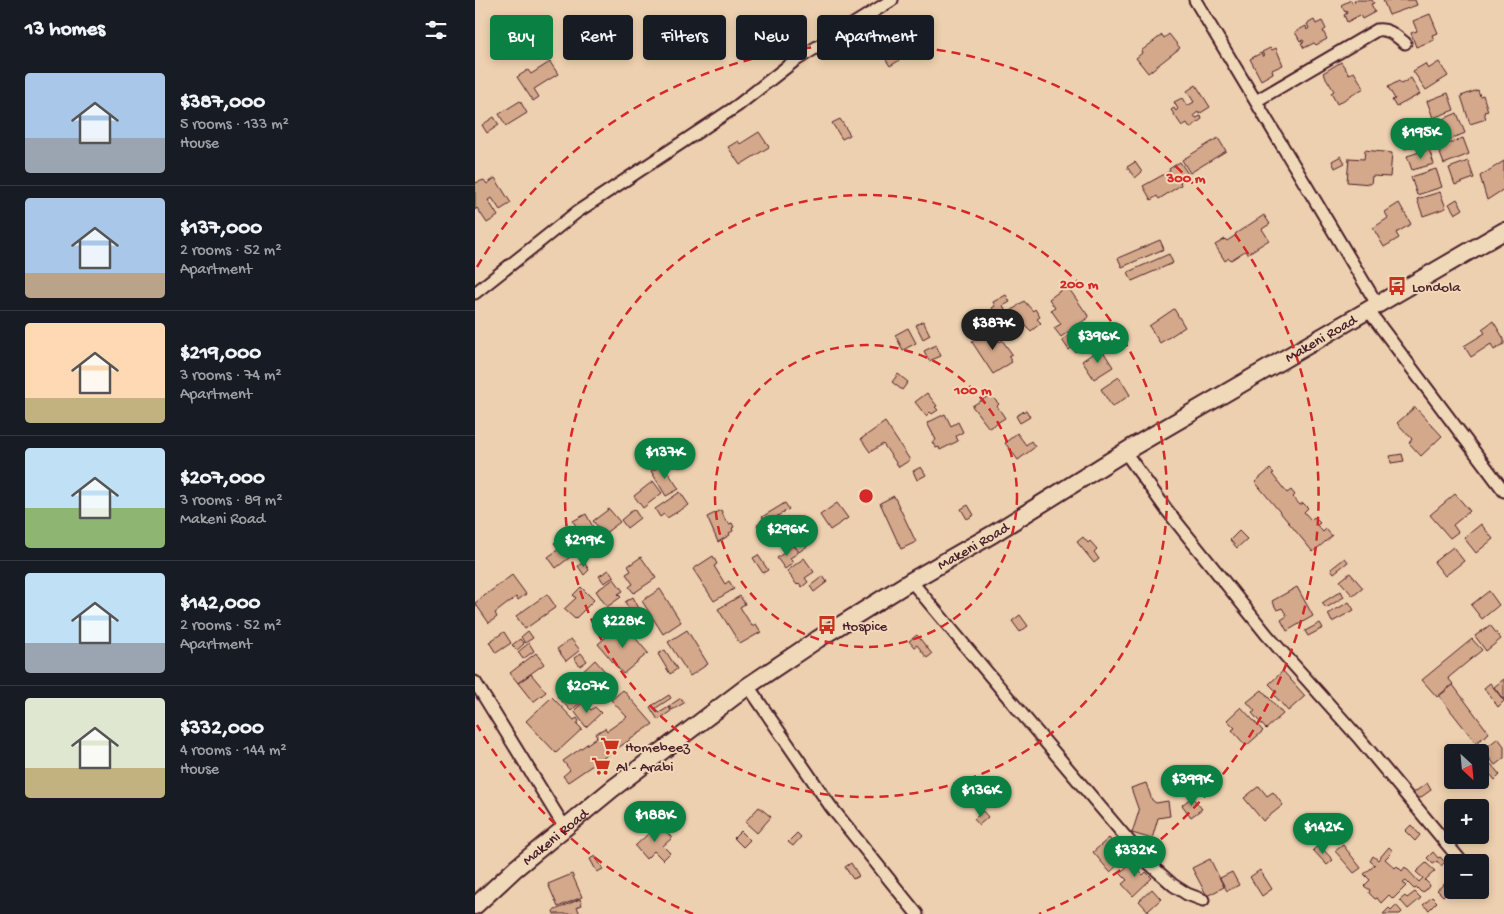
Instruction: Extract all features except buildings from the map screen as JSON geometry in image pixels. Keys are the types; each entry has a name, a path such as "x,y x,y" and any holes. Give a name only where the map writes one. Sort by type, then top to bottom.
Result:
{"main road":[{"name":"Makeni Road","path":"475,906 612,790 748,686 818,639 1125,452 1504,231"}],"street":[{"path":"475,293 577,212 737,106 793,62 892,0"},
{"path":"1195,0 1256,101 1373,307 1504,491"},
{"path":"1256,101 1377,30 1383,29 1405,43"},
{"path":"1125,452 1172,517 1267,635 1358,737 1455,854"},
{"path":"911,581 1145,860 1173,885 1187,894 1203,900"},
{"path":"475,682 565,828"},
{"path":"748,686 831,807 917,914"}],"place":[{"name":"Londola","path":"1397,286"},
{"name":"Hospice","path":"827,625"},
{"name":"Homebeez","path":"610,746"},
{"name":"Al - Arabi","path":"601,766"}]}
